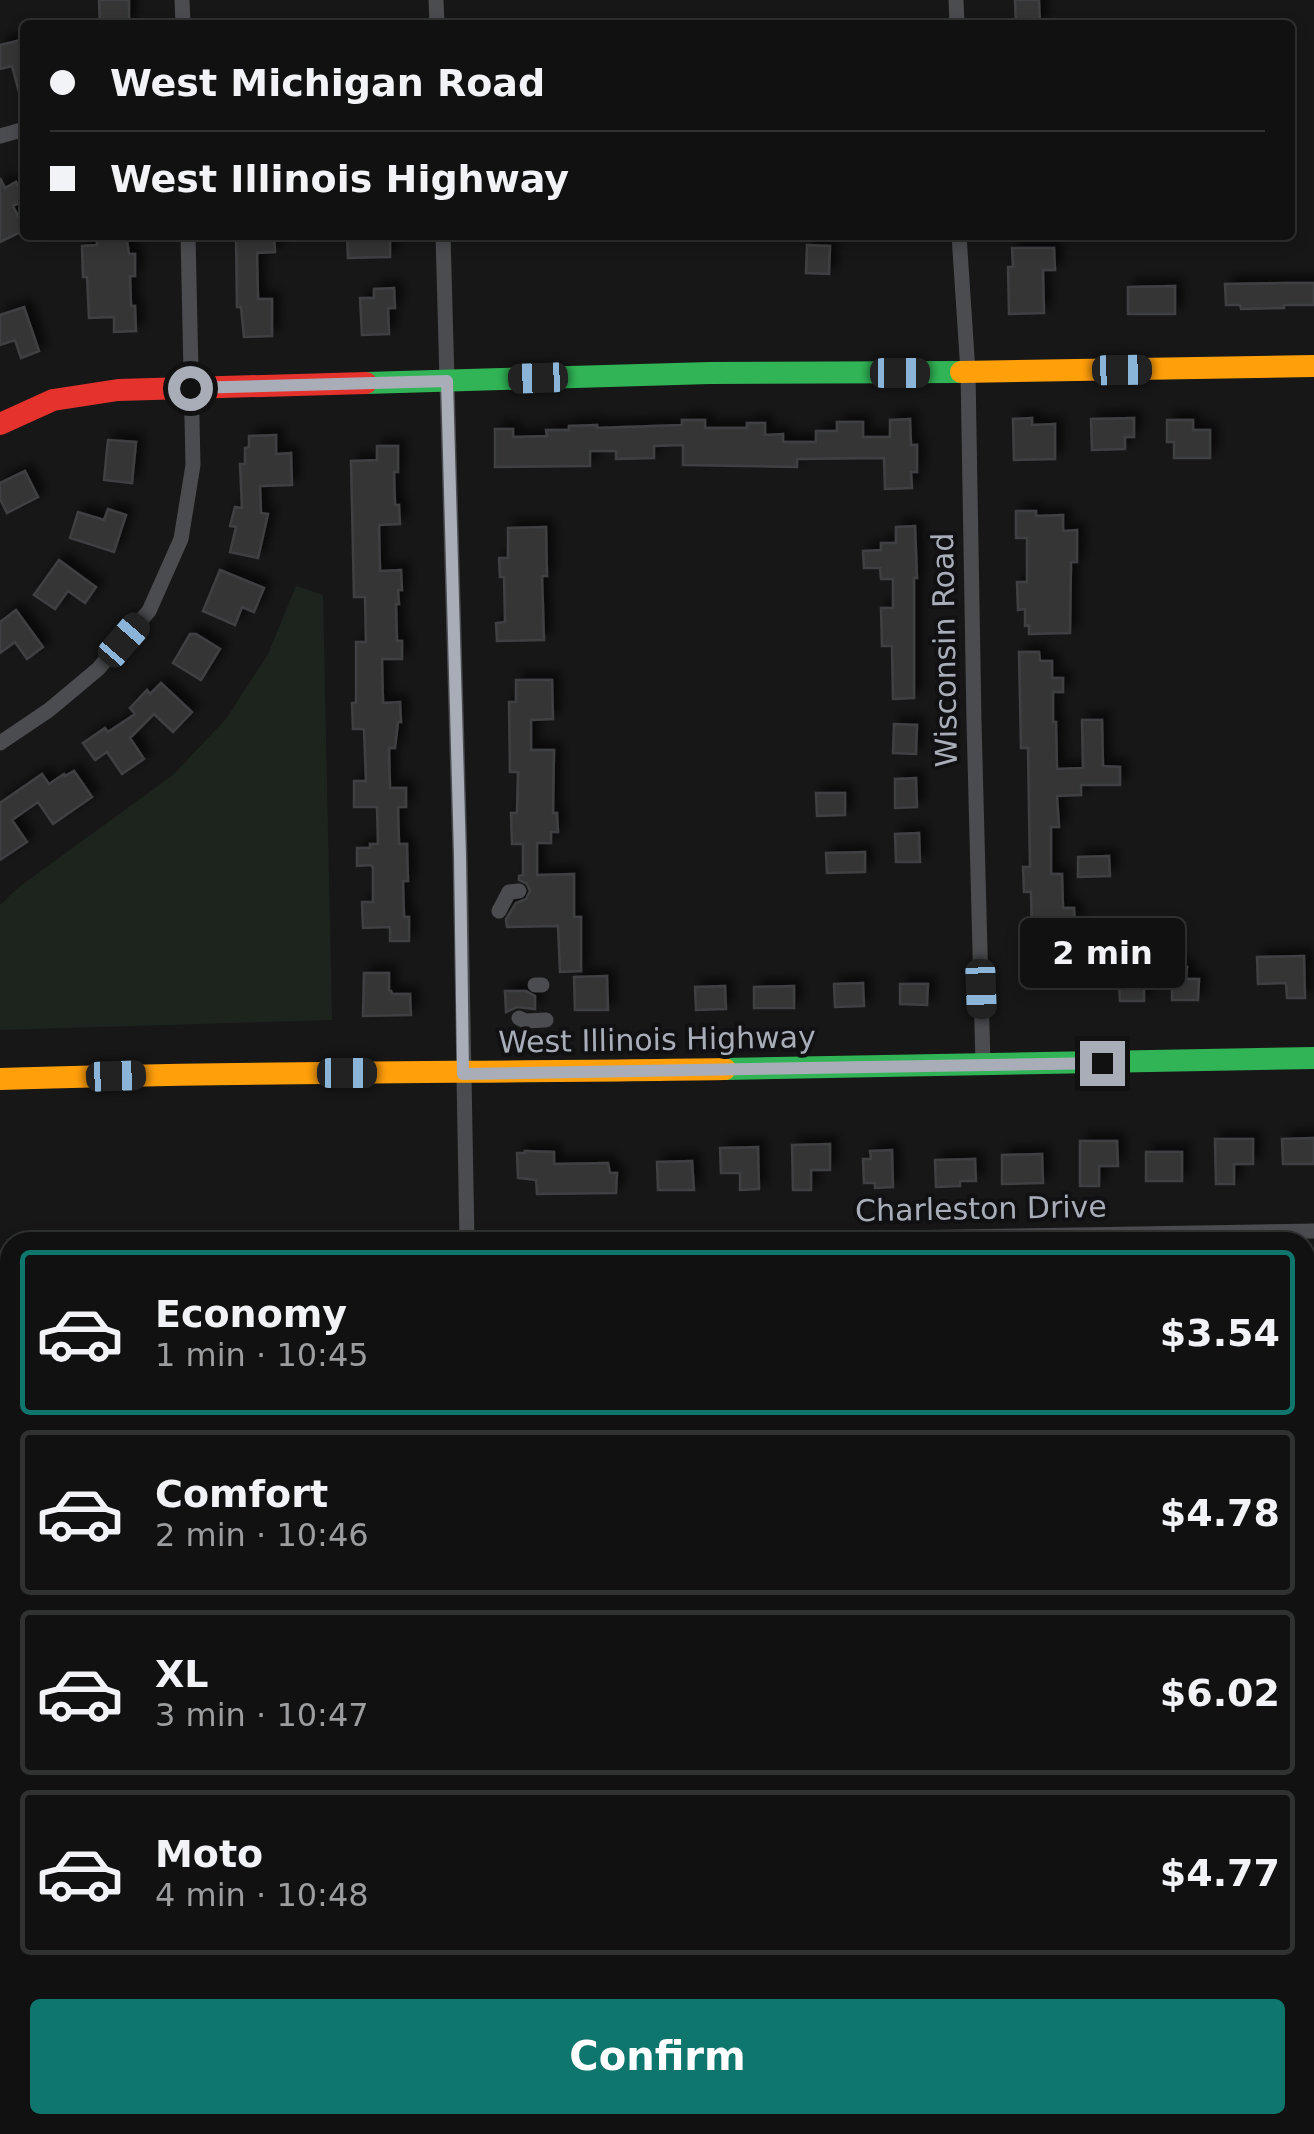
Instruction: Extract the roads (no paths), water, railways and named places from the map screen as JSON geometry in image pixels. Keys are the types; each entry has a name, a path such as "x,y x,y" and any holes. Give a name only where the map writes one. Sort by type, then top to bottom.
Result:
{"street":[{"path":"0,744 98,669 149,611 181,539 193,466 188,240"},
{"path":"443,240 467,1232"},
{"name":"Wisconsin Road","path":"960,240 968,372 983,1065"},
{"path":"0,424 53,400 118,390 710,373 1314,366"},
{"path":"499,912 509,892 519,891"},
{"path":"520,1018 546,1020"},
{"name":"West Illinois Highway","path":"0,1078 193,1073 463,1074 1314,1058"}]}
